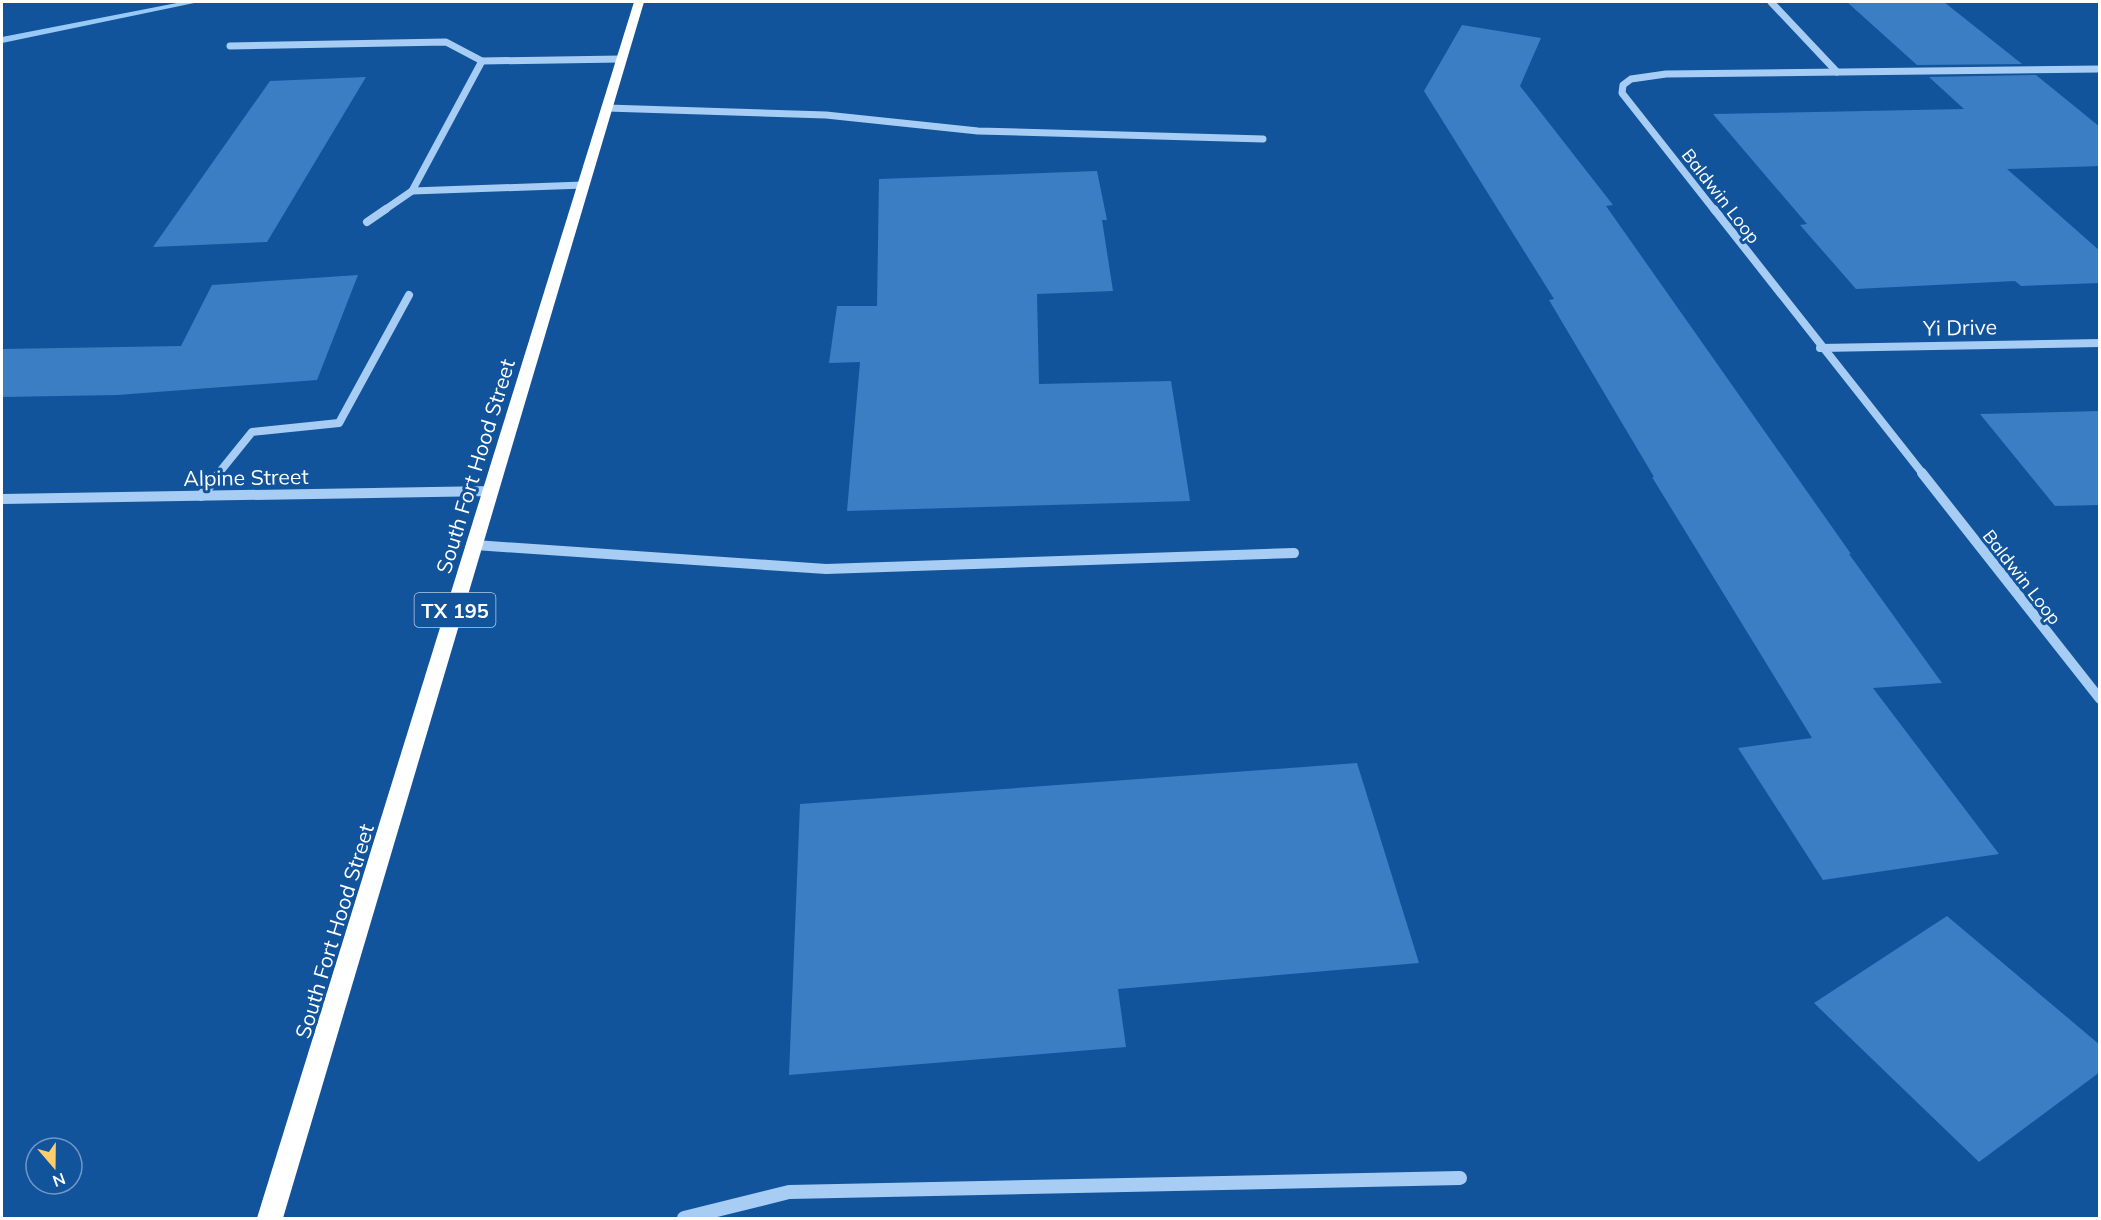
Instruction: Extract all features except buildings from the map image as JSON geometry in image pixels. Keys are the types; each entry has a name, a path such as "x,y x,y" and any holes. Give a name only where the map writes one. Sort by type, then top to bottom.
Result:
{"highway":[{"name":"South Fort Hood Street","path":"270,1218 639,2"}],"street":[{"path":"1771,2 1838,72"},
{"path":"230,46 446,42 483,61 621,60"},
{"path":"366,222 412,190 483,61"},
{"name":"Baldwin Loop","path":"2100,69 1647,75 1631,79 1623,86 1622,93 1820,348 2100,699"},
{"path":"607,108 826,115 978,131 1263,139"},
{"path":"412,190 583,185"},
{"path":"201,496 252,432 339,423 410,295"},
{"name":"Yi Drive","path":"1820,348 2100,343"},
{"name":"Alpine Street","path":"2,499 492,491"},
{"path":"475,545 826,569 1294,553"},
{"path":"684,1218 789,1192 1460,1179"}],"waterway":[{"path":"2,40 194,2"}]}
